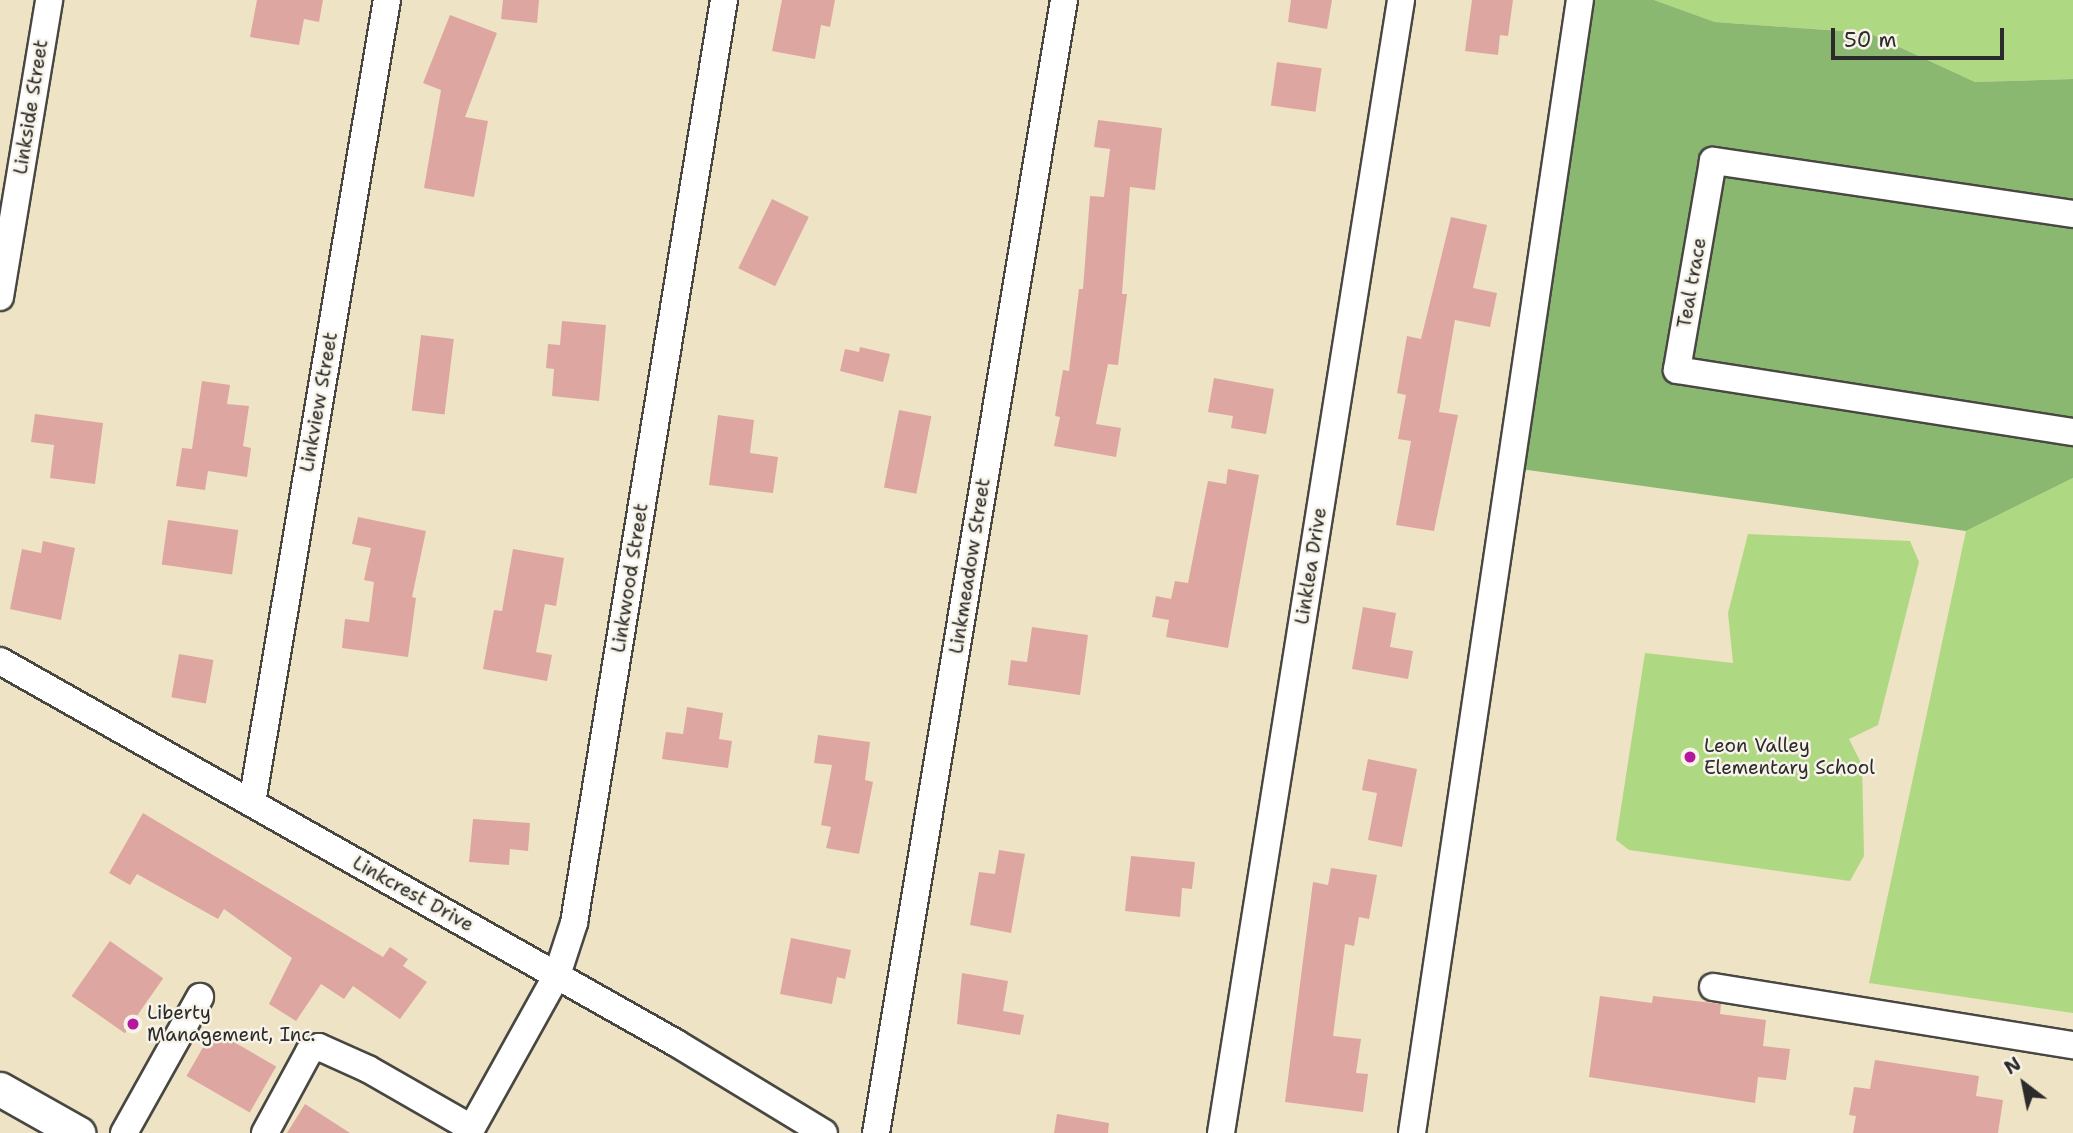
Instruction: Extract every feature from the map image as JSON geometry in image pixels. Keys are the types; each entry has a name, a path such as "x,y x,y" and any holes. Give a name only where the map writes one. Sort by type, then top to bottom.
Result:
{"main road":[{"path":"0,1089 78,1133"}],"street":[{"name":"Linkside Street","path":"0,297 49,0"},
{"name":"Linkview Street","path":"252,803 387,0"},
{"name":"Linkwood Street","path":"470,1131 557,975 574,923 724,0"},
{"name":"Linkmeadow Street","path":"876,1133 1064,0"},
{"name":"Linklea Drive","path":"1220,1133 1401,0"},
{"path":"1412,1133 1580,0"},
{"name":"Teal trace","path":"2073,215 1713,161 1677,370 2073,432"},
{"name":"Linkcrest Drive","path":"0,661 557,975 824,1133"},
{"path":"1713,987 2073,1045"},
{"path":"124,1133 200,997"},
{"path":"265,1133 309,1052 319,1047 368,1069 470,1131"}],"green space":[{"path":"1569,0 1654,0 1715,22 1869,33 1975,82 2073,79 2073,478 1966,531 1499,466"},
{"path":"1654,0 2073,0 2073,79 1975,82 1869,33 1715,22"},
{"path":"2073,478 2073,1013 1869,983 1966,531"},
{"path":"1748,534 1910,541 1919,562 1878,725 1849,739 1862,765 1864,856 1850,881 1629,850 1616,840 1645,653 1733,663 1728,613"}],"building":[{"path":"257,0 323,0 319,22 304,19 299,45 250,37"},
{"path":"503,0 539,0 537,23 501,19"},
{"path":"782,0 835,0 830,27 821,25 815,59 772,51"},
{"path":"1291,0 1332,0 1327,29 1288,22"},
{"path":"1472,0 1513,0 1508,36 1500,35 1498,55 1465,51"},
{"path":"450,15 497,33 465,117 488,121 474,197 424,188 441,90 423,83"},
{"path":"1277,62 1322,68 1315,112 1271,106"},
{"path":"1098,120 1162,128 1155,190 1130,187 1122,294 1127,294 1118,365 1108,364 1096,424 1121,428 1116,457 1054,446 1060,417 1055,416 1063,370 1069,371 1079,289 1083,289 1090,196 1104,197 1110,149 1094,147"},
{"path":"772,199 809,217 775,286 738,268"},
{"path":"1451,217 1487,225 1473,288 1497,293 1490,327 1455,320 1439,412 1458,415 1434,531 1396,525 1411,441 1398,439 1406,395 1397,393 1407,336 1421,339"},
{"path":"562,321 606,325 599,401 552,396 554,369 546,368 548,344 560,345"},
{"path":"421,335 454,339 444,414 412,410"},
{"path":"860,347 890,354 883,382 840,371 845,349 859,352"},
{"path":"1214,378 1274,389 1266,434 1231,428 1233,416 1208,412"},
{"path":"202,381 230,385 227,404 249,406 243,446 251,448 247,477 208,471 205,490 176,486 182,448 192,449"},
{"path":"899,410 931,416 916,494 884,488"},
{"path":"35,414 103,423 95,484 50,478 54,445 31,442"},
{"path":"718,415 754,420 750,453 778,457 773,493 709,485"},
{"path":"1228,469 1259,475 1228,648 1166,637 1169,620 1152,617 1156,596 1171,599 1175,581 1188,583 1208,481 1226,484"},
{"path":"358,517 426,531 412,597 416,598 408,657 342,648 345,619 369,622 374,582 364,580 371,548 352,544"},
{"path":"168,520 238,530 232,574 162,565"},
{"path":"43,541 75,548 61,620 10,609 22,549 41,553"},
{"path":"513,549 564,558 556,606 545,604 536,652 552,655 547,681 483,669 494,610 502,611"},
{"path":"1363,607 1396,613 1390,647 1413,651 1408,679 1352,669"},
{"path":"1032,627 1088,635 1080,695 1008,685 1011,660 1027,662"},
{"path":"179,654 213,660 206,703 171,697"},
{"path":"687,707 723,713 719,739 732,741 728,768 662,759 666,732 683,734"},
{"path":"818,735 870,742 865,780 873,782 859,854 826,848 831,827 821,825 832,765 814,763"},
{"path":"1368,759 1417,769 1402,847 1368,840 1377,793 1362,790"},
{"path":"143,813 383,957 390,947 408,959 403,966 427,982 400,1019 353,986 344,999 321,984 296,1021 269,1004 292,958 224,909 218,919 137,874 130,885 109,873"},
{"path":"473,819 530,823 528,851 510,849 509,865 469,862"},
{"path":"999,850 1025,854 1011,933 970,925 979,872 995,874"},
{"path":"1131,856 1195,862 1192,889 1182,888 1180,917 1125,911"},
{"path":"1331,868 1377,875 1369,919 1359,917 1354,946 1345,944 1333,1036 1361,1039 1356,1073 1368,1074 1363,1112 1285,1102 1313,882 1328,885"},
{"path":"791,938 851,950 845,979 837,977 832,1004 780,994"},
{"path":"110,941 163,978 125,1033 72,996"},
{"path":"962,973 1008,981 1003,1011 1024,1015 1020,1035 957,1024"},
{"path":"1600,996 1652,1003 1653,996 1721,1004 1720,1014 1766,1020 1763,1046 1790,1049 1786,1080 1758,1077 1755,1103 1589,1077"},
{"path":"213,1030 276,1066 250,1112 186,1076"},
{"path":"1875,1060 1979,1076 1976,1096 2003,1100 1998,1133 1853,1133 1856,1116 1849,1115 1854,1087 1870,1089"},
{"path":"305,1104 350,1133 287,1133"},
{"path":"1057,1114 1109,1123 1108,1133 1054,1133"}],"place":[{"name":"Leon Valley Elementary School","path":"1690,757"},
{"name":"Liberty Management, Inc.","path":"133,1024"}]}
